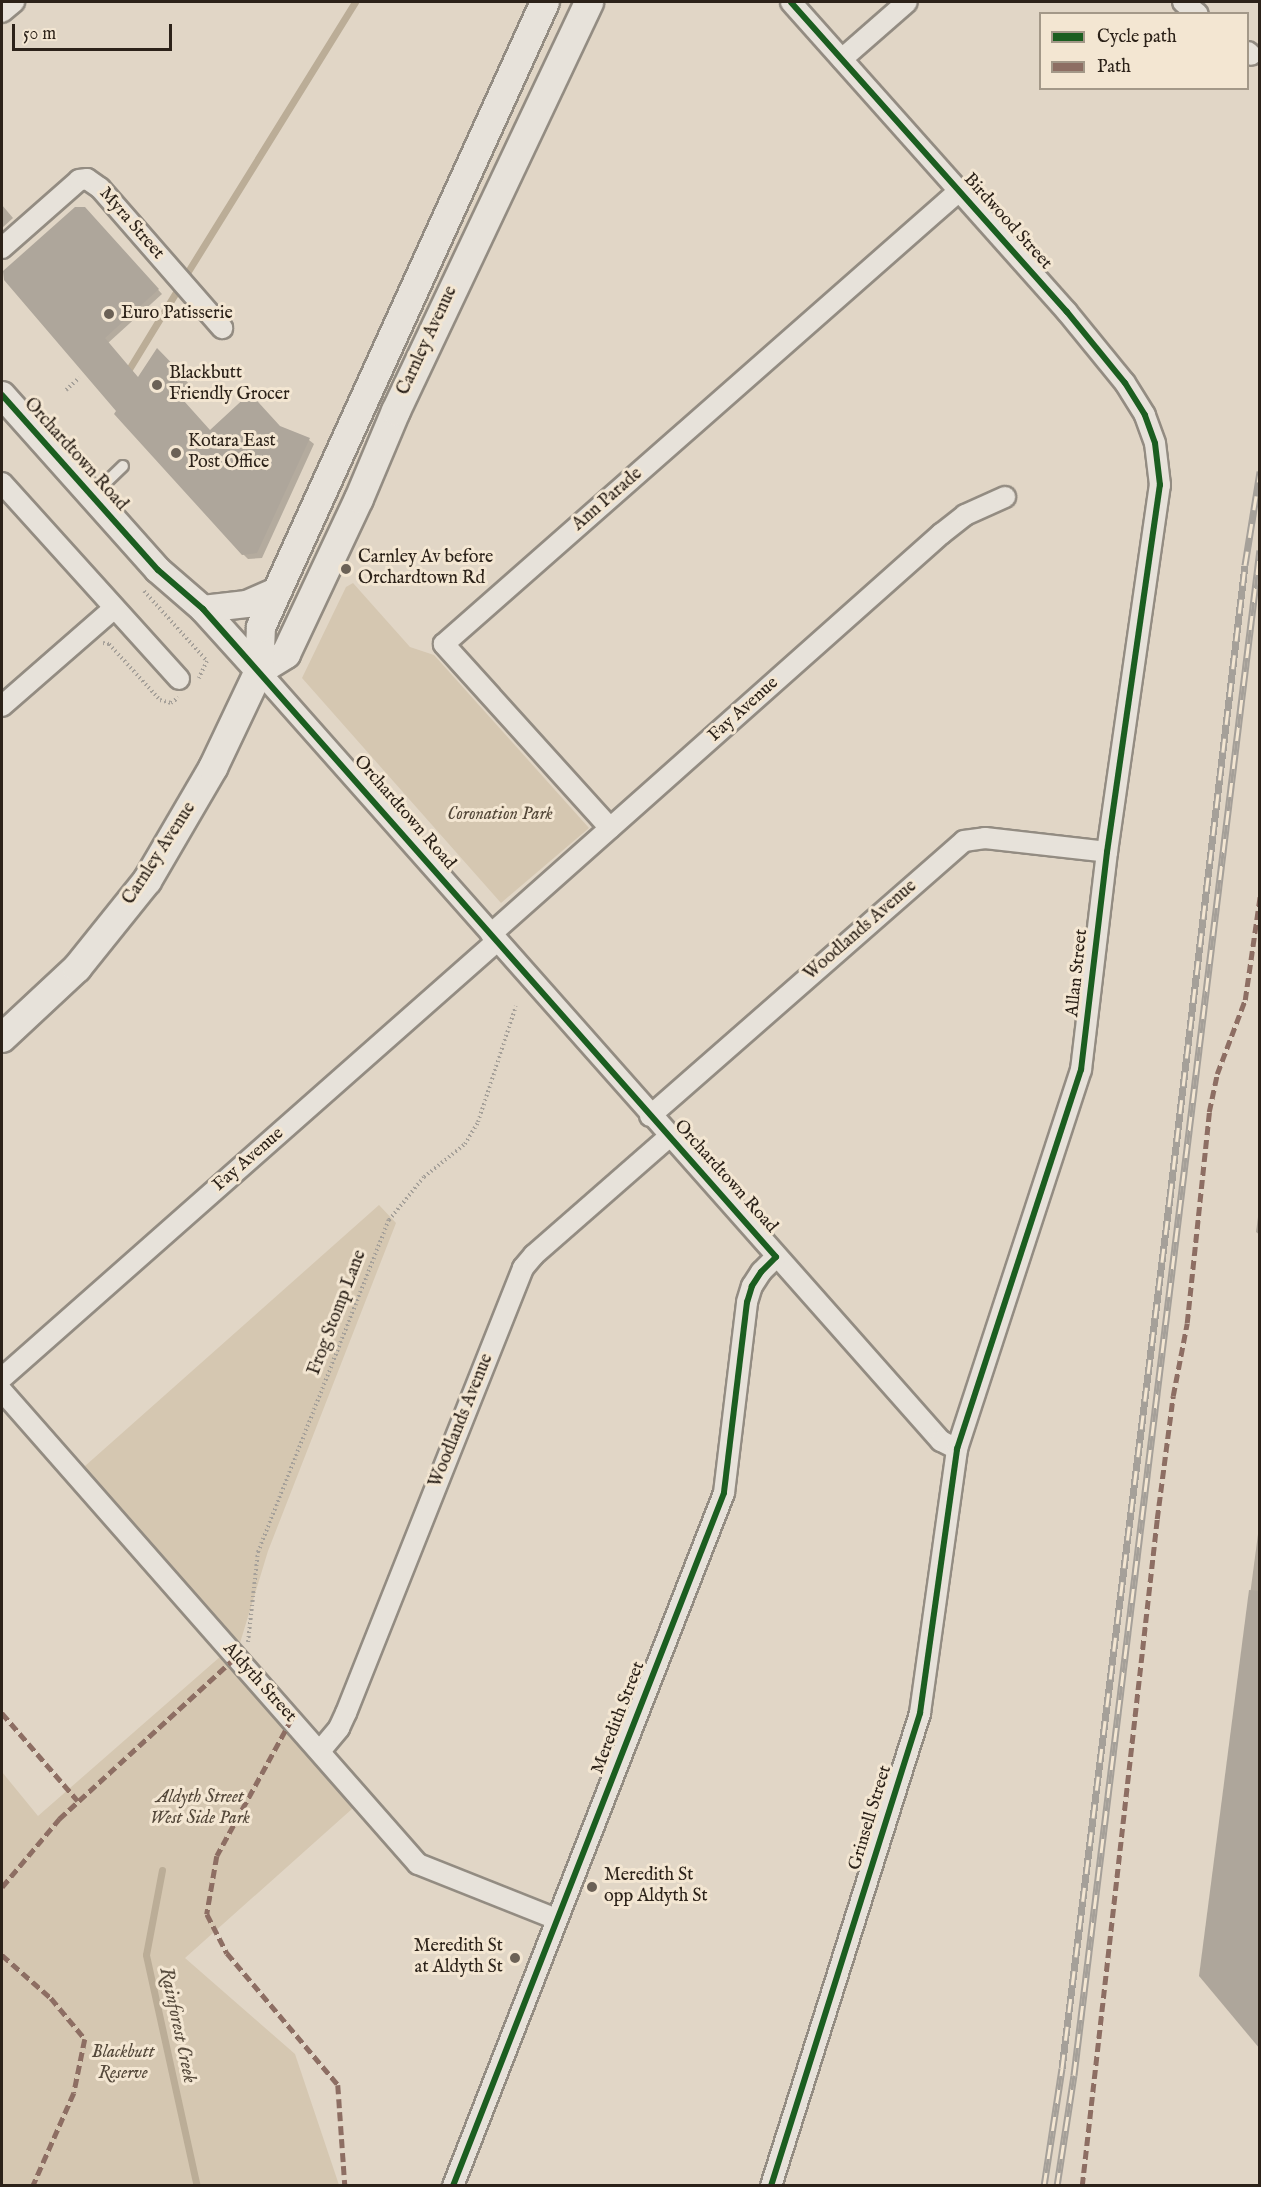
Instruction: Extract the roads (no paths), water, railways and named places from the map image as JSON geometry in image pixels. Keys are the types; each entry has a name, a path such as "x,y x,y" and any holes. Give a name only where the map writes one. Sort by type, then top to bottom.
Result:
{"main road":[{"name":"Carnley Avenue","path":"2,1038 77,968 147,881 213,768 259,671 261,627 383,353 545,2"},
{"name":"Carnley Avenue","path":"259,671 286,654 359,499 396,411 589,2"}],"street":[{"path":"2,12 14,2"},
{"name":"Birdwood Street","path":"792,2 1067,312 1125,383 1145,415 1155,443 1160,485"},
{"path":"842,59 907,2"},
{"path":"1183,2 1196,12"},
{"name":"Myra Street","path":"2,248 79,180 87,179 100,188 222,328"},
{"name":"Ann Parade","path":"610,828 444,644 959,191"},
{"name":"Orchardtown Road","path":"2,396 158,570 203,609 259,671 650,1116 941,1441 957,1449"},
{"path":"2,483 178,679"},
{"name":"Allan Street","path":"957,1449 1081,1070 1107,852 1160,485"},
{"name":"Fay Avenue","path":"2,1378 494,938 610,828 941,534 965,515 1005,497"},
{"path":"203,609 247,604 279,590"},
{"path":"2,706 113,609"},
{"name":"Woodlands Avenue","path":"650,1116 964,841 985,838 1107,852"},
{"name":"Woodlands Avenue","path":"320,1751 339,1728 346,1713 523,1268 534,1255 669,1137"},
{"name":"Meredith Street","path":"453,2186 724,1493 747,1302 752,1286 761,1272 776,1257"},
{"name":"Aldyth Street","path":"2,1391 418,1864 556,1919"},
{"name":"Grinsell Street","path":"771,2186 920,1713 957,1449"}],"lane":[{"path":"92,496 123,466"}],"waterway":[{"path":"187,273 355,2"},
{"path":"126,374 176,292"},
{"name":"Rainforest Creek","path":"162,1870 146,1955 197,2186"}],"railway":[{"path":"1044,2186 1062,2068 1170,1197 1245,565 1260,471"},
{"path":"1057,2186 1074,2075 1260,550"}],"place":[{"name":"Euro Patisserie","path":"109,314"},
{"name":"Blackbutt Friendly Grocer","path":"157,385"},
{"name":"Kotara East Post Office","path":"176,453"},
{"name":"Carnley Av before Orchardtown Rd","path":"346,569"},
{"name":"Meredith St opp Aldyth St","path":"592,1887"},
{"name":"Meredith St at Aldyth St","path":"515,1958"}],"park label":[{"name":"Coronation Park","path":"500,815"},
{"name":"Aldyth Street West Side Park","path":"200,1809"},
{"name":"Blackbutt Reserve","path":"123,2064"}]}
